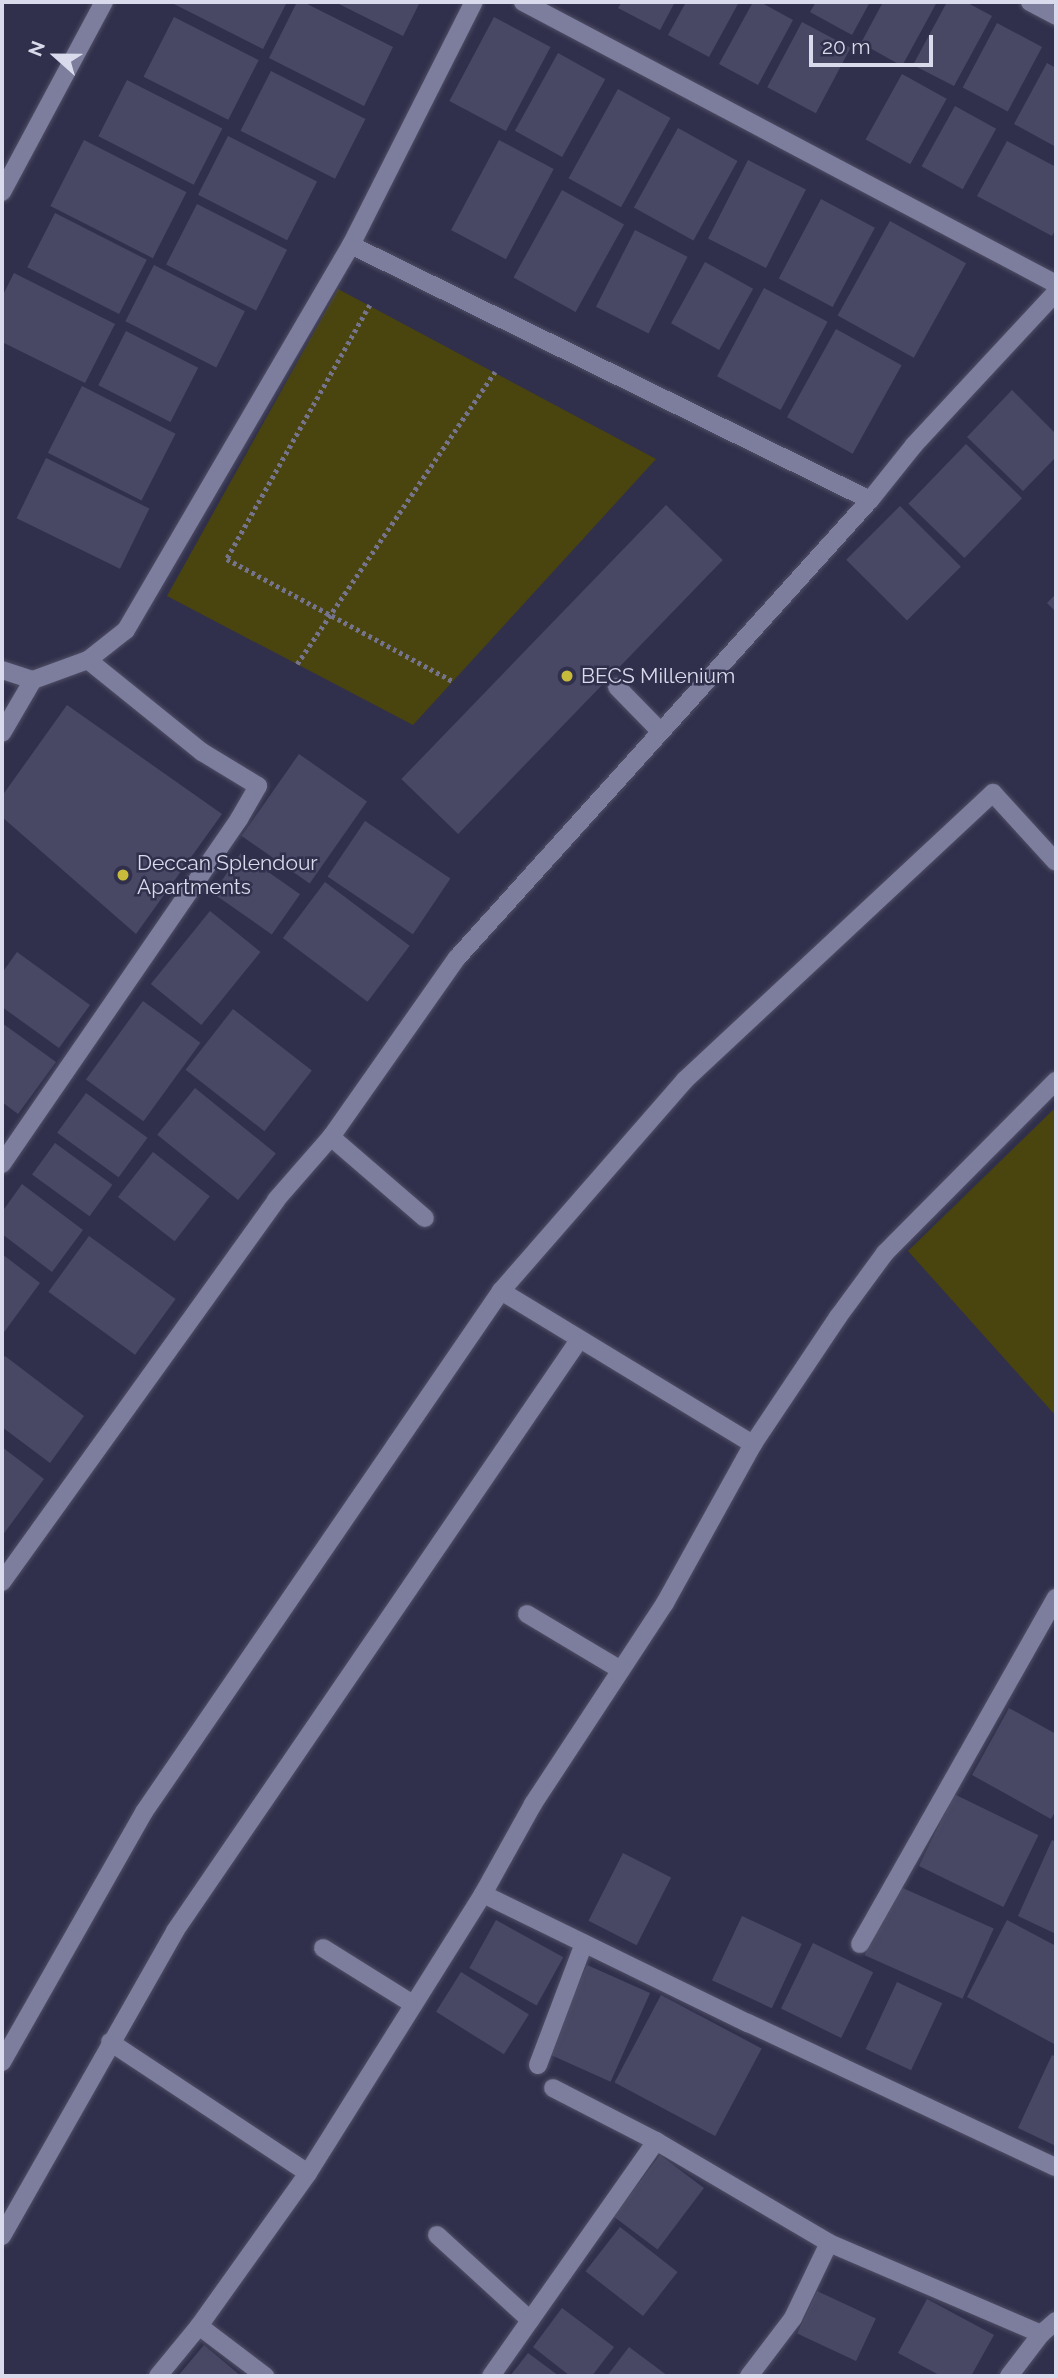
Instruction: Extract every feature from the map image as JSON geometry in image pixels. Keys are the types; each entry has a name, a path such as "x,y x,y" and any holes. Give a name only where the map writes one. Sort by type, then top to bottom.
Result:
{"street":[{"path":"2,192 104,2"},
{"path":"2,670 33,680 88,660 126,631 351,245 474,2"},
{"path":"523,2 1056,284"},
{"path":"1030,2 1056,16"},
{"path":"351,245 870,500"},
{"path":"2,1582 275,1200 331,1137 457,958 870,500 914,444 1056,292"},
{"path":"2,1164 239,819 258,786 202,752 88,660"},
{"path":"2,733 33,680"},
{"path":"617,687 660,731"},
{"path":"2,2062 144,1812 501,1291 685,1080 993,793 1056,862"},
{"path":"158,2376 199,2326 308,2173 483,1894 533,1804 665,1603 753,1444 838,1317 885,1253 1056,1082"},
{"path":"331,1137 425,1218"},
{"path":"501,1291 753,1444"},
{"path":"2,2236 175,1931 579,1340"},
{"path":"860,1944 1056,1598"},
{"path":"527,1614 621,1670"},
{"path":"483,1894 748,2023 1056,2167"},
{"path":"538,2064 584,1943"},
{"path":"323,1948 414,2004"},
{"path":"110,2042 308,2173"},
{"path":"553,2088 656,2141 829,2243 1041,2334"},
{"path":"491,2376 656,2141"},
{"path":"437,2235 530,2320"},
{"path":"749,2376 793,2318 829,2243"},
{"path":"1009,2376 1041,2334 1056,2321"},
{"path":"199,2326 265,2376"}],"path":[{"path":"370,305 227,559 453,681"},
{"path":"297,664 495,372"}],"shaded area":[{"path":"338,289 656,459 413,725 167,596"},
{"path":"1056,1107 1056,1416 908,1251"}],"building":[{"path":"170,2 287,2 263,49"},
{"path":"297,2 303,2 393,47 364,106 269,58"},
{"path":"335,2 420,2 403,36"},
{"path":"622,2 675,2 660,30 618,8"},
{"path":"686,2 739,2 709,57 668,35"},
{"path":"753,2 760,2 793,20 758,85 719,64"},
{"path":"816,2 870,2 852,35 810,12"},
{"path":"883,2 937,2 902,66 861,43"},
{"path":"947,2 966,2 992,16 954,86 913,65"},
{"path":"174,17 259,60 228,120 144,77"},
{"path":"494,17 551,47 506,131 449,101"},
{"path":"802,22 851,48 816,113 767,87"},
{"path":"997,23 1042,47 1008,111 963,87"},
{"path":"558,53 605,79 562,157 515,131"},
{"path":"1047,63 1056,68 1056,147 1014,124"},
{"path":"271,71 365,119 335,179 241,131"},
{"path":"902,74 947,99 910,164 866,140"},
{"path":"127,80 222,129 194,185 98,136"},
{"path":"618,89 670,118 621,207 569,178"},
{"path":"955,106 996,129 963,189 922,166"},
{"path":"678,128 737,161 693,241 634,208"},
{"path":"228,136 317,181 287,240 198,195"},
{"path":"84,140 186,192 153,258 50,206"},
{"path":"499,140 554,169 506,259 451,230"},
{"path":"1007,141 1056,167 1056,229 1052,236 977,196"},
{"path":"748,160 806,190 766,268 708,238"},
{"path":"562,190 624,224 576,312 514,277"},
{"path":"821,199 875,228 833,307 779,278"},
{"path":"197,204 287,250 256,310 166,265"},
{"path":"55,213 147,260 119,314 27,267"},
{"path":"890,221 966,263 914,358 838,315"},
{"path":"635,230 688,257 649,333 596,307"},
{"path":"705,262 753,289 719,350 671,323"},
{"path":"154,265 245,311 216,367 125,321"},
{"path":"14,273 115,324 85,383 2,342 2,297"},
{"path":"764,288 828,322 781,410 717,376"},
{"path":"836,329 902,365 853,454 787,417"},
{"path":"126,331 198,368 170,422 98,385"},
{"path":"82,386 176,434 142,500 48,453"},
{"path":"1012,390 1056,434 1056,457 1023,491 967,437"},
{"path":"966,444 1022,498 964,558 908,504"},
{"path":"46,458 149,508 120,569 17,518"},
{"name":"BECS Millenium","path":"666,505 723,560 458,834 401,779"},
{"path":"900,506 961,567 907,621 846,560"},
{"path":"1056,594 1056,612 1047,603"},
{"name":"Deccan Splendour Apartments","path":"67,705 222,814 136,934 2,817 2,796"},
{"path":"299,754 367,802 310,884 242,836"},
{"path":"365,821 450,879 413,934 328,877"},
{"path":"241,853 300,894 272,934 213,893"},
{"path":"325,882 410,946 368,1002 283,938"},
{"path":"210,911 261,952 201,1025 151,984"},
{"path":"17,952 90,1005 59,1048 2,1007 2,973"},
{"path":"143,1001 200,1043 143,1121 86,1079"},
{"path":"233,1009 312,1071 264,1131 186,1070"},
{"path":"2,1023 56,1062 18,1114 2,1102"},
{"path":"195,1088 276,1153 238,1200 157,1135"},
{"path":"86,1093 147,1138 119,1177 57,1133"},
{"path":"55,1143 112,1185 90,1216 32,1175"},
{"path":"153,1152 210,1196 175,1241 118,1197"},
{"path":"22,1184 83,1230 52,1272 2,1234 2,1212"},
{"path":"89,1236 176,1299 135,1355 48,1292"},
{"path":"2,1254 40,1283 2,1335"},
{"path":"5,1356 84,1416 50,1463 2,1427 2,1360"},
{"path":"2,1447 44,1479 2,1536"},
{"path":"1009,1708 1056,1734 1056,1810 1051,1819 972,1775"},
{"path":"954,1794 1038,1835 1003,1907 919,1866"},
{"path":"1052,1840 1056,1842 1056,1934 1018,1916"},
{"path":"623,1853 671,1878 637,1945 588,1921"},
{"path":"896,1885 994,1929 962,1999 865,1955"},
{"path":"742,1916 802,1944 772,2008 712,1980"},
{"path":"496,1920 563,1957 537,2005 469,1968"},
{"path":"1007,1920 1056,1946 1056,2045 967,1997"},
{"path":"813,1943 873,1972 841,2038 781,2009"},
{"path":"587,1965 650,1993 611,2082 548,2054"},
{"path":"461,1972 529,2014 504,2054 436,2012"},
{"path":"897,1982 942,2003 911,2070 866,2049"},
{"path":"661,1995 762,2049 715,2136 615,2082"},
{"path":"1052,2055 1056,2057 1056,2146 1018,2128"},
{"path":"660,2155 704,2188 658,2250 614,2216"},
{"path":"620,2227 678,2272 643,2316 586,2271"},
{"path":"817,2291 876,2318 856,2361 797,2334"},
{"path":"927,2299 994,2335 971,2376 941,2376 898,2353"},
{"path":"562,2308 614,2347 592,2376 570,2376 533,2347"},
{"path":"204,2345 241,2376 178,2376"},
{"path":"629,2347 668,2376 607,2376"},
{"path":"528,2353 559,2376 510,2376"}],"place":[{"name":"BECS Millenium","path":"567,676"},
{"name":"Deccan Splendour Apartments","path":"123,875"}]}
